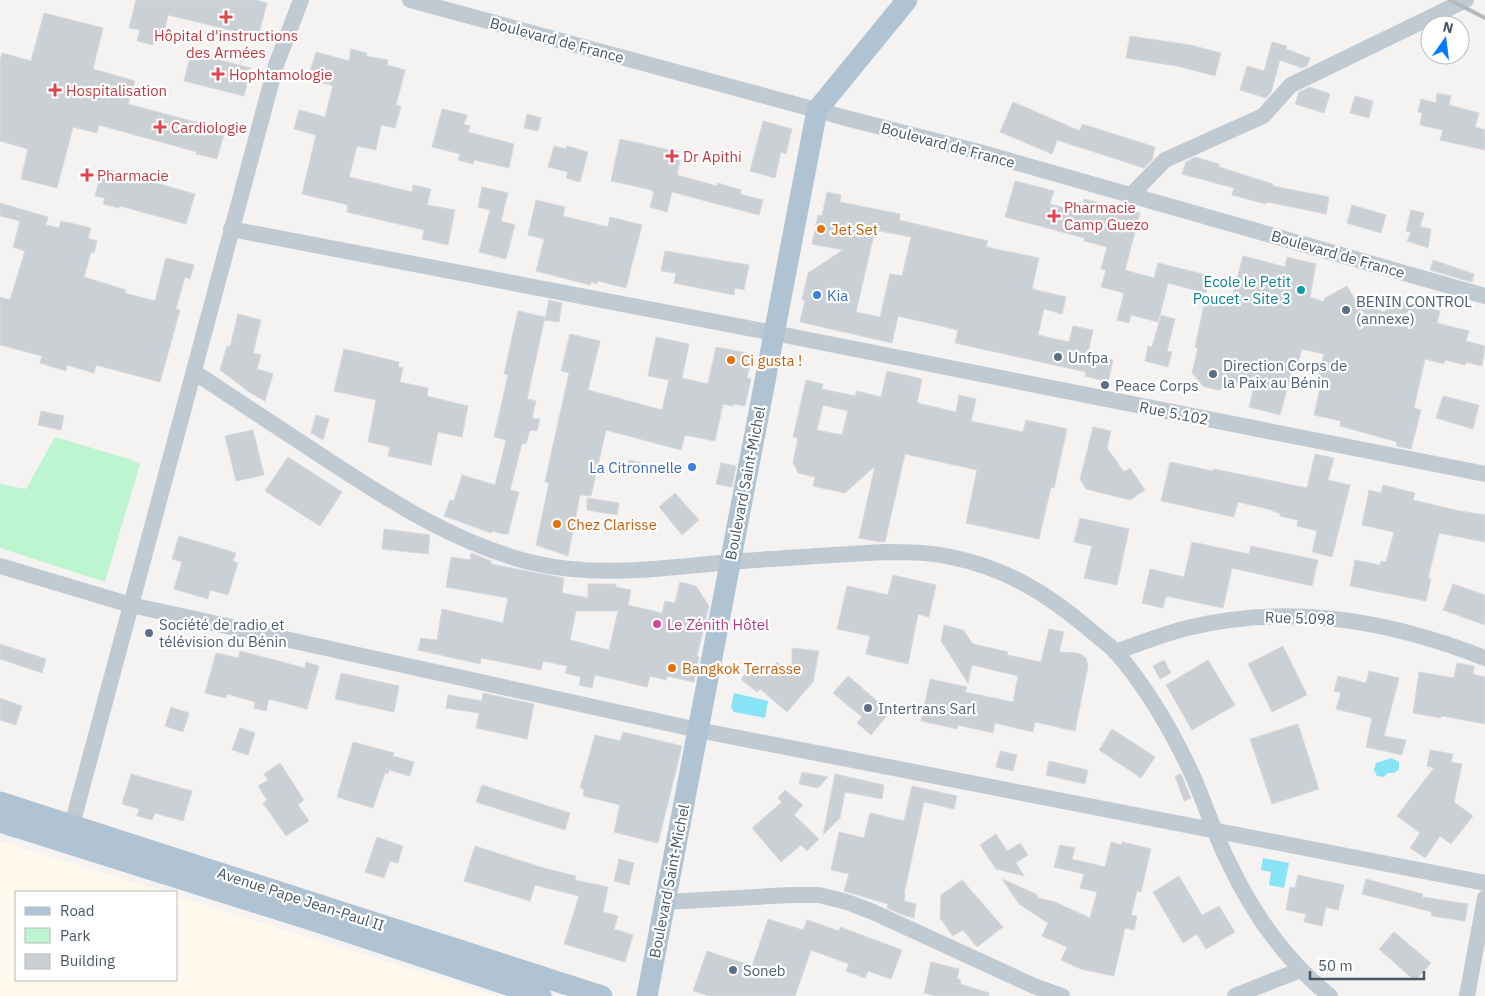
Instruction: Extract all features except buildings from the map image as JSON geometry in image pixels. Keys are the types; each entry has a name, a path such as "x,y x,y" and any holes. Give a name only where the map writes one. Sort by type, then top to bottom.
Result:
{"main road":[{"name":"Boulevard Saint-Michel","path":"647,996 817,110 907,0"},
{"name":"Avenue Pape Jean-Paul II","path":"0,802 70,834 541,996"},
{"name":"Avenue Pape Jean-Paul II","path":"0,822 70,834 602,996"}],"street":[{"path":"70,834 276,65 301,0"},
{"name":"Boulevard de France","path":"410,0 980,152 1485,296"},
{"path":"1131,195 1165,160 1262,116 1291,84 1466,0"},
{"name":"Rue 5.102","path":"231,229 1485,474"},
{"path":"194,372 374,491 451,533 490,550 535,564 601,571 645,570 730,562 884,552 930,553 952,557 996,570 1041,592 1062,606 1115,652 1141,686 1178,746 1244,894 1300,970 1330,996"},
{"path":"0,566 131,605 698,730 1485,883"},
{"name":"Rue 5.098","path":"1115,652 1186,628 1216,622 1247,618 1306,616 1384,626 1438,640 1485,658"},
{"path":"665,902 819,895 847,902 874,912 1034,986 1062,996"},
{"path":"1466,996 1485,898"},
{"path":"1235,996 1300,970"}],"shaded area":[{"path":"0,841 162,891 15,891 15,981 178,981 178,897 498,996 0,996"}],"green space":[{"path":"55,437 140,464 105,582 0,548 0,484 26,489"}],"water":[{"path":"734,693 768,701 765,718 734,712 731,707"},
{"path":"1391,758 1399,762 1399,769 1394,773 1388,773 1384,777 1377,776 1374,770 1376,763"},
{"path":"1263,858 1289,863 1284,888 1269,885 1271,872 1261,870"}],"railway":[{"path":"1450,0 1485,18"}],"place":[{"name":"Hôpital d'instructions des Armées","path":"226,17"},
{"name":"Hophtamologie","path":"218,74"},
{"name":"Hospitalisation","path":"55,90"},
{"name":"Cardiologie","path":"160,127"},
{"name":"Dr Apithi","path":"672,156"},
{"name":"Pharmacie","path":"87,175"},
{"name":"Pharmacie Camp Guezo","path":"1054,216"},
{"name":"Jet Set","path":"821,229"},
{"name":"Ecole le Petit Poucet - Site 3","path":"1301,290"},
{"name":"Kia","path":"817,295"},
{"name":"BENIN CONTROL (annexe)","path":"1346,310"},
{"name":"Unfpa","path":"1058,357"},
{"name":"Ci gusta !","path":"731,360"},
{"name":"Direction Corps de la Paix au Bénin","path":"1213,374"},
{"name":"Peace Corps","path":"1105,385"},
{"name":"La Citronnelle","path":"692,467"},
{"name":"Chez Clarisse","path":"557,524"},
{"name":"Le Zénith Hôtel","path":"657,624"},
{"name":"Société de radio et télévision du Bénin","path":"149,633"},
{"name":"Bangkok Terrasse","path":"672,668"},
{"name":"Intertrans Sarl","path":"868,708"},
{"name":"Soneb","path":"733,970"}]}
